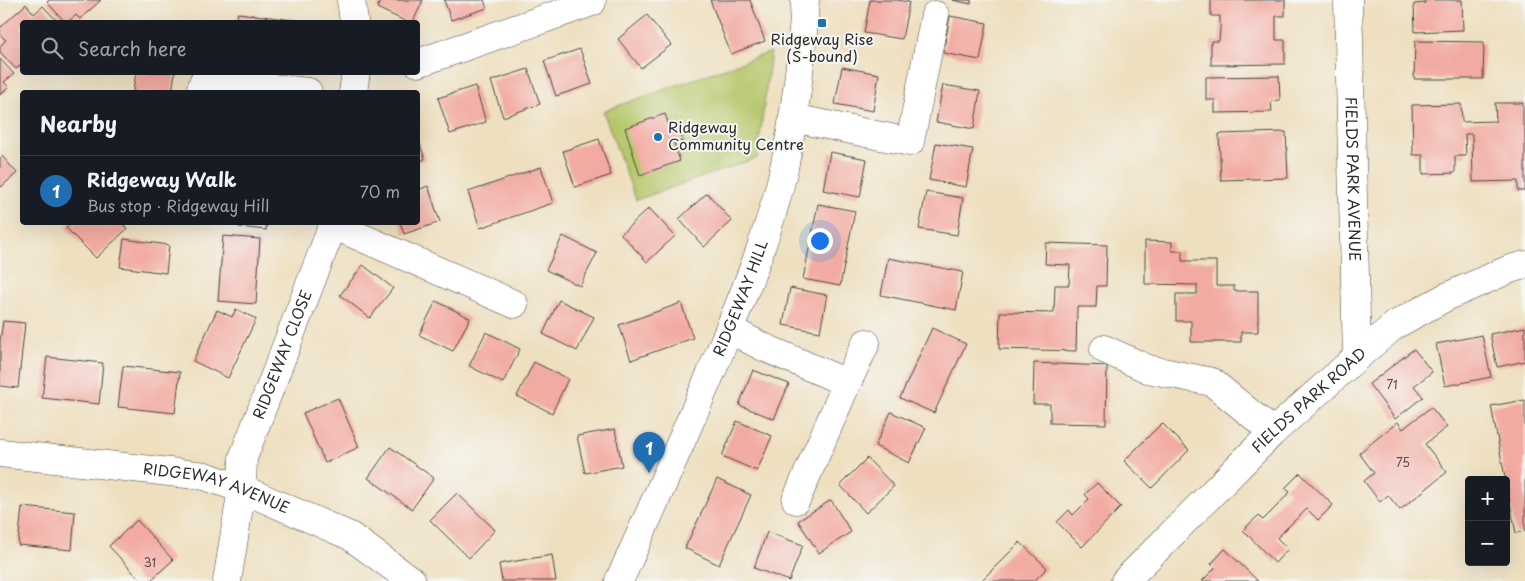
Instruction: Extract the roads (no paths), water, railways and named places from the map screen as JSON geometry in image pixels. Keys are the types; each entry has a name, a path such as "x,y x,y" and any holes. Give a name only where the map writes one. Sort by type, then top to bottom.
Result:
{"street":[{"path":"351,0 354,20"},
{"path":"420,62 592,2 591,0"},
{"name":"RIDGEWAY HILL","path":"619,581 654,505 729,329 766,231 782,174 793,118 803,36 805,0"},
{"name":"FIELDS PARK AVENUE","path":"1348,0 1356,357"},
{"path":"793,118 910,142 935,15"},
{"path":"354,90 356,75"},
{"path":"202,86 273,90"},
{"name":"RIDGEWAY CLOSE","path":"228,581 242,489 243,458 333,225"},
{"path":"335,225 514,304"},
{"name":"FIELDS PARK ROAD","path":"1125,581 1273,432 1356,357 1395,325 1446,298 1510,269 1525,265"},
{"path":"729,329 761,346 847,383"},
{"path":"796,500 866,343"},
{"path":"1104,349 1148,369 1212,382 1273,432"},
{"name":"RIDGEWAY AVENUE","path":"0,453 205,476 242,489 350,536 412,581"}],"place":[{"name":"Ridgeway Rise (S-bound)","path":"822,23"},
{"name":"Ridgeway Community Centre","path":"658,137"},
{"name":"Ridgeway Walk","path":"649,473"}]}
